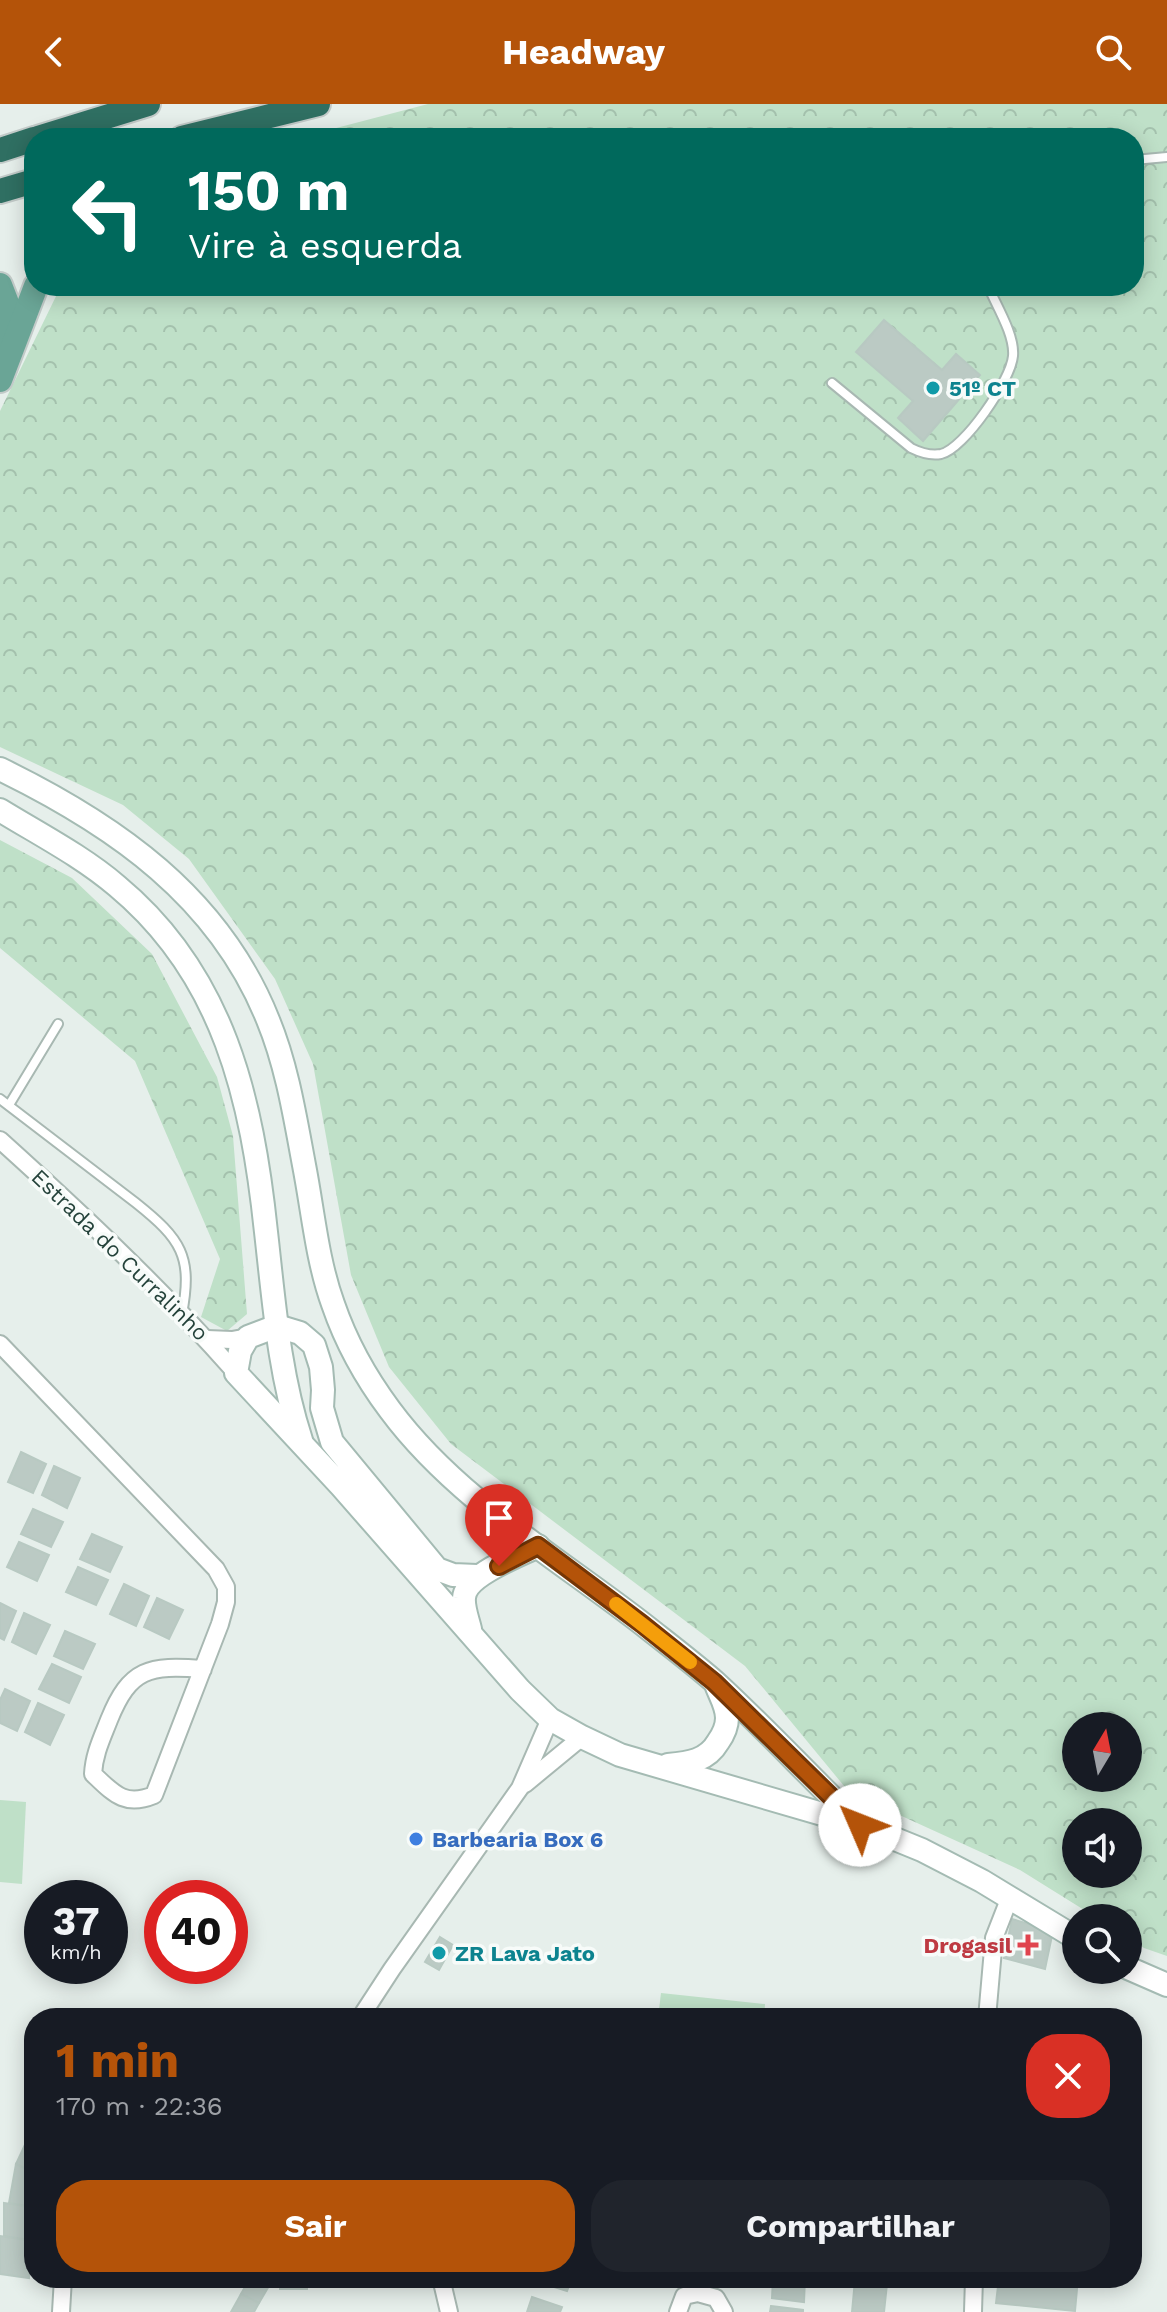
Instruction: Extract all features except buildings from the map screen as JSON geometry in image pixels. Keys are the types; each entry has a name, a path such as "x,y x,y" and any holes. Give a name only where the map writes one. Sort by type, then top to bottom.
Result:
{"highway":[{"path":"71,128 148,104"},
{"path":"224,128 318,104"},
{"path":"0,150 24,143"},
{"path":"0,191 24,184"}],"main road":[{"path":"0,285 7,303 0,374"},
{"path":"0,380 32,296"}],"street":[{"path":"0,769 58,799 130,845 193,900 227,944 259,998 277,1044 332,1302 355,1356 390,1410 420,1446 475,1497 714,1682 860,1825"},
{"path":"0,810 87,863 134,901 168,938 210,1001 231,1050 249,1116 262,1190 277,1326 290,1407 303,1447"},
{"name":"Estrada do Curralinho","path":"0,1140 73,1205 207,1339 236,1373"},
{"path":"207,1339 232,1340 277,1326 300,1333 314,1345 321,1367 322,1408 332,1442 437,1569 453,1575 477,1576"},
{"path":"248,1337 240,1351 236,1373 371,1519 520,1690 550,1719 620,1755 860,1825 922,1850 1010,1897 1062,1929"},
{"path":"0,1344 216,1569 226,1587 226,1602 220,1624 203,1669 154,1795 140,1801 118,1797 93,1774 94,1756 118,1697 129,1682 146,1672 164,1668 203,1669"},
{"path":"473,1638 463,1596 468,1585 477,1576 538,1546"},
{"path":"655,1766 693,1762 704,1758 715,1748 728,1721 714,1682"},
{"path":"367,2008 520,1788 550,1719"},
{"path":"520,1788 582,1737"},
{"path":"988,2008 994,1938 1010,1897"},
{"path":"1142,1974 1167,1985"},
{"path":"61,2312 62,2288"},
{"path":"443,2288 449,2312"},
{"path":"973,2312 974,2288"},
{"path":"678,2312 684,2296 698,2293 716,2298 724,2312"}],"lane":[{"path":"1144,159 1167,157"},
{"path":"832,383 911,448 921,453 944,454 955,447 997,396 1013,359 1011,337 993,296"},
{"path":"9,1105 58,1024"},
{"path":"0,1099 146,1210 170,1234 187,1269 182,1315"}],"green space":[{"path":"428,104 1167,104 1167,1956 1142,1947 1142,1904 1075,1904 1020,1870 849,1792 745,1666 451,1444 389,1367 351,1275 313,1064 275,979 189,859 123,805 0,747 0,411 56,296 1144,296 1144,128 336,128"},
{"path":"0,840 72,878 152,954 217,1077 233,1136 247,1314 227,1331 201,1317 220,1259 135,1061 0,948"},
{"path":"0,1800 26,1802 22,1884 0,1882"},
{"path":"661,1993 765,2004 765,2008 659,2008"}],"slow traffic":[{"path":"616,1604 690,1662"}],"place":[{"name":"51º CT","path":"933,388"},
{"name":"Barbearia Box 6","path":"416,1839"},
{"name":"Drogasil","path":"1028,1945"},
{"name":"ZR Lava Jato","path":"439,1953"}],"route":[{"path":"499,1566 538,1546 714,1682 860,1825"}]}
